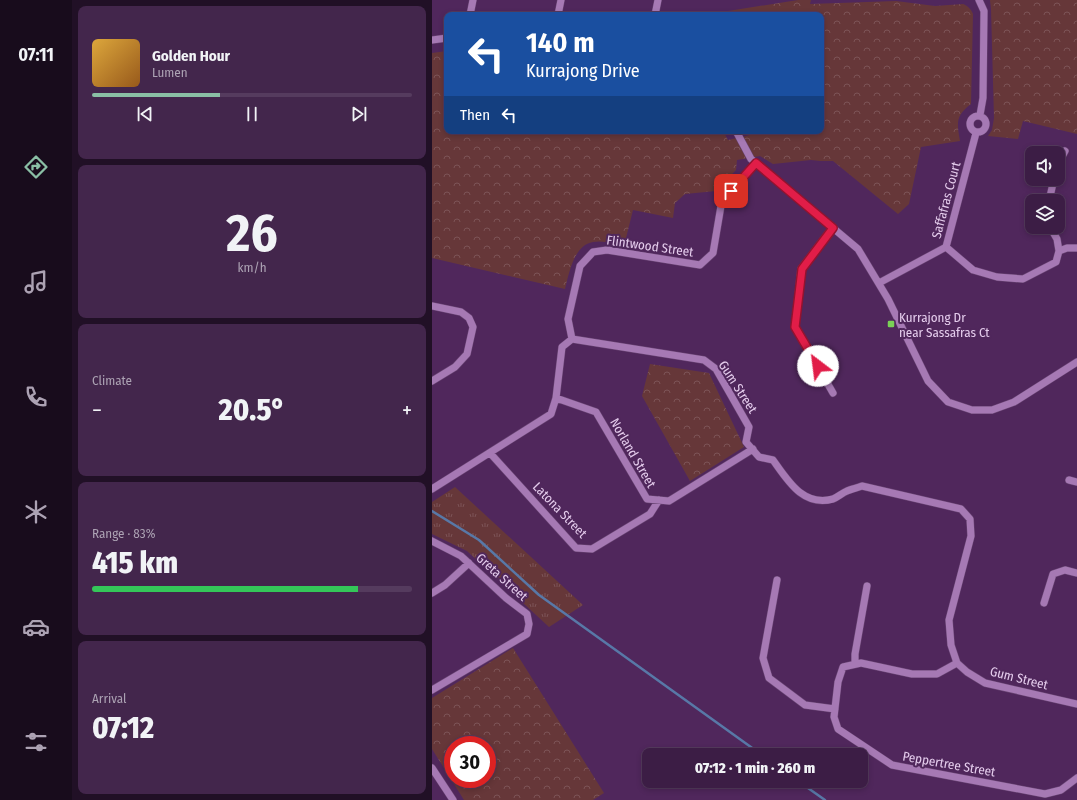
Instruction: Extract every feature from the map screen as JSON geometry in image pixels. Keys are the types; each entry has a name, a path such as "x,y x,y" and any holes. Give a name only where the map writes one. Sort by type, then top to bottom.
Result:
{"street":[{"path":"471,12 473,0"},
{"path":"559,12 561,0"},
{"path":"656,12 658,0"},
{"name":"Saffafras Court","path":"979,0 984,11 983,98 980,115"},
{"path":"432,40 444,38"},
{"name":"Saffafras Court","path":"976,133 983,130 986,126 986,121 980,115"},
{"name":"Saffafras Court","path":"976,133 972,131 970,121 974,116 980,115"},
{"name":"Saffafras Court","path":"879,283 946,247 976,133"},
{"path":"738,134 751,159 858,249 888,299 928,381 948,402 972,410 992,410 1014,402 1077,362"},
{"name":"Flintwood Street","path":"572,339 568,319 580,266 593,252 607,250 700,265 713,254 722,200 756,163"},
{"path":"833,228 802,269 795,327 833,393"},
{"path":"946,247 973,270 997,277 1023,279 1056,262 1059,251 1057,239 1054,234"},
{"path":"1059,251 1067,248 1077,248"},
{"path":"432,306 461,312 470,318 473,327 467,354 455,367 432,381"},
{"path":"433,488 551,414 556,398 562,347 572,339"},
{"name":"Gum Street","path":"572,339 704,360 716,369 749,427 746,442 753,449"},
{"name":"Norland Street","path":"556,398 596,412 646,500 669,501 753,449"},
{"path":"753,449 759,457 773,460 788,482 807,498 821,501 835,498 862,486 961,509 970,519 971,536 949,620 950,645 957,663 937,674 912,674 862,663 855,664 855,654 866,586"},
{"name":"Latona Street","path":"490,453 576,548 592,548 650,514 659,500"},
{"path":"1069,480 1077,482"},
{"name":"Greta Street","path":"432,541 461,556 506,598 526,614 529,624 527,634 432,690"},
{"path":"432,592 445,585 469,563"},
{"path":"1044,603 1053,574 1065,570 1077,573"},
{"path":"777,580 762,658 769,678 806,705 835,709"},
{"name":"Gum Street","path":"957,663 967,672 985,683 1077,704"},
{"name":"Peppertree Street","path":"855,664 843,667 838,682 834,717 838,729 892,766 1045,794 1062,790 1077,778"},
{"path":"432,768 453,800"}],"green space":[{"path":"798,0 811,0 810,4 896,1 935,6 963,4 969,8 973,14 971,104 962,112 958,120 960,141 921,147 909,204 898,214 833,161 811,160 773,164 760,156 737,160 736,170 716,191 685,194 675,203 673,218 633,210 624,246 609,242 593,242 581,248 573,261 565,289 432,258 432,53 444,51 444,134 725,134 728,140 750,134 824,134 824,12 722,12"},
{"path":"990,0 1077,0 1077,134 1023,121 1018,139 988,136 992,130 994,118"},
{"path":"650,364 709,373 744,447 690,481 642,396"},
{"path":"455,487 583,605 549,627 467,551 432,534 432,502"},
{"path":"513,648 604,793 593,800 464,800 456,788 496,788 496,736 444,736 444,768 432,749 432,698"}],"waterway":[{"path":"432,511 479,540 539,595 752,748"},
{"path":"808,788 825,800"}],"place":[{"name":"Kurrajong Dr near Sassafras Ct","path":"891,324"}],"route":[{"path":"731,191 756,163 833,228 802,269 795,327 818,366"}]}
